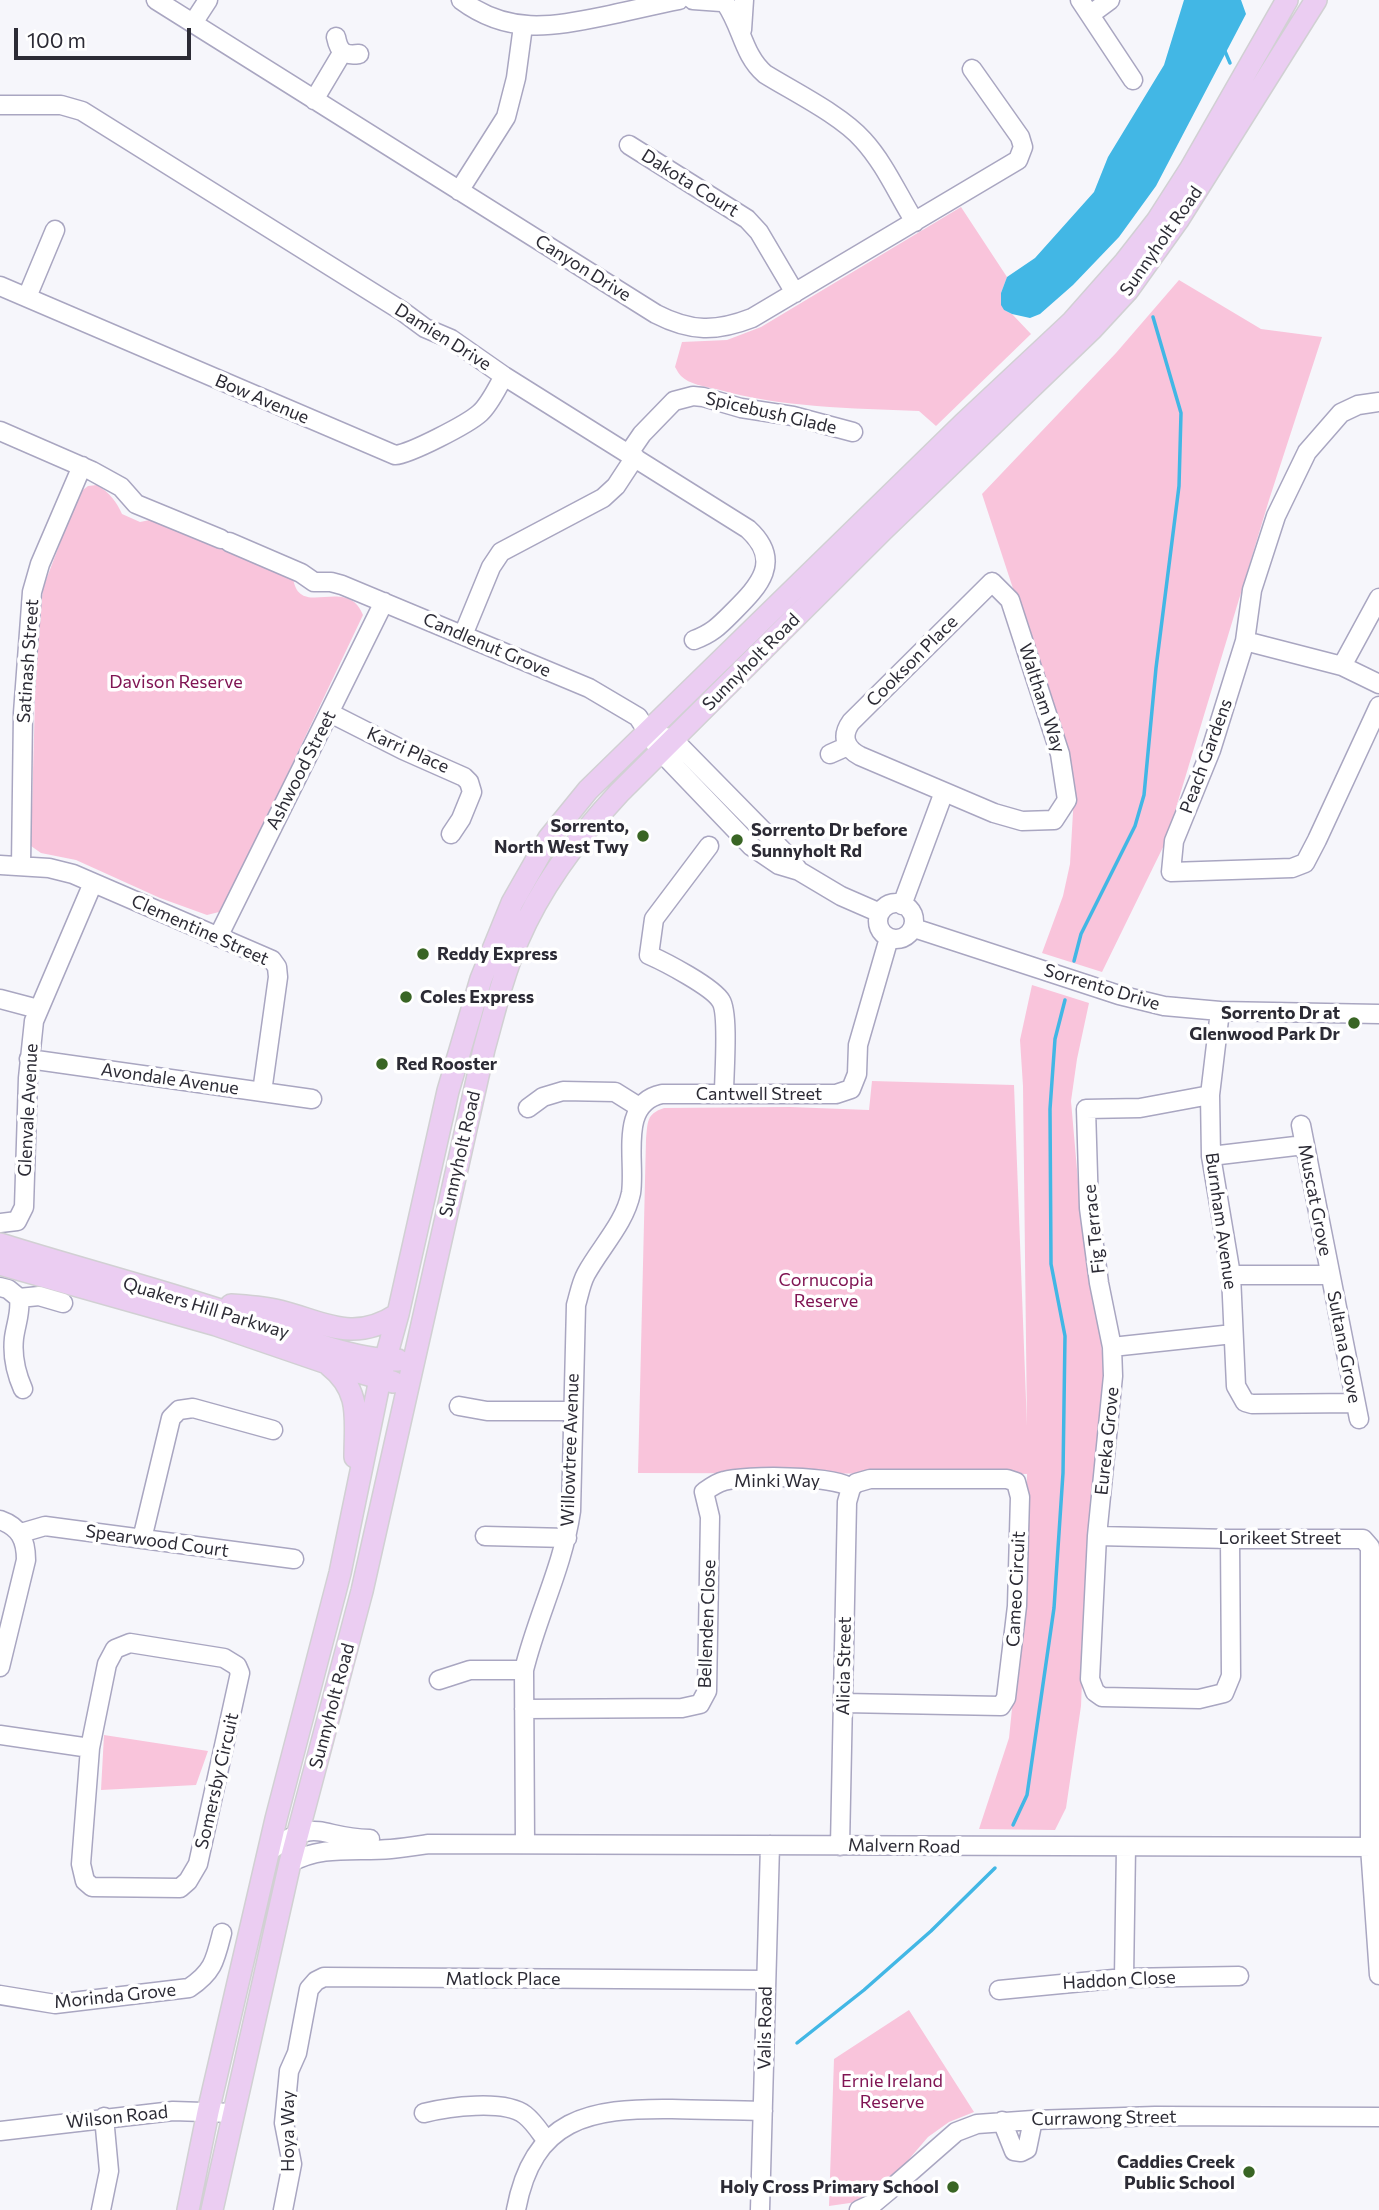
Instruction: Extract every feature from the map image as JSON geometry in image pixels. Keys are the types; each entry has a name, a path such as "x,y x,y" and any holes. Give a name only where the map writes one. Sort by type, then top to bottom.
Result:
{"main road":[{"name":"Sunnyholt Road","path":"188,2210 268,1852 322,1651 383,1369 448,1091 481,979 512,903 549,838 588,790 935,451 1072,322 1125,262 1179,187 1287,0"},
{"name":"Sunnyholt Road","path":"212,2210 297,1833 359,1605 484,1049 507,969 543,890 593,821 666,745 1092,329 1128,290 1172,230 1316,0"},
{"name":"Quakers Hill Parkway","path":"0,1244 370,1358 409,1387"},
{"name":"Quakers Hill Parkway","path":"0,1265 216,1325 327,1363 383,1369 415,1360"},
{"path":"194,1302 277,1310 335,1328 369,1327 385,1323 398,1314"},
{"path":"327,1363 347,1382 355,1406 356,1501"}],"street":[{"name":"Canyon Drive","path":"156,0 673,322 707,329 734,325 752,318 1028,153 1020,137 972,69"},
{"path":"193,23 208,0"},
{"path":"461,0 499,21 523,26 566,24 679,0"},
{"path":"693,0 735,5 744,0"},
{"path":"741,33 744,0"},
{"path":"1110,0 1085,7 1133,80"},
{"path":"722,2 741,33 750,59 765,74 845,124 861,138 874,153 915,222"},
{"path":"459,191 506,117 516,78 523,26"},
{"path":"314,100 346,48"},
{"name":"Damien Drive","path":"0,105 61,105 82,111 425,328 451,339 504,376 748,529 758,538 764,552 763,578 755,590 710,635 694,640"},
{"name":"Dakota Court","path":"629,145 747,219 759,232 795,293"},
{"path":"27,297 55,230"},
{"name":"Bow Avenue","path":"0,286 395,455 412,451 475,417 485,407 504,376"},
{"name":"Spicebush Glade","path":"463,635 491,567 501,552 603,498 616,486 642,434 674,401 693,396 741,408 793,416 853,432"},
{"name":"Peach Gardens","path":"1379,402 1358,405 1340,413 1307,452 1276,516 1252,590 1245,642 1210,750 1174,841 1171,872 1193,869 1292,868 1305,863 1379,706"},
{"name":"Candlenut Grove","path":"0,431 82,466 121,487 136,504 301,573 314,582 342,585 601,695 638,718 647,733"},
{"name":"Satinash Street","path":"20,866 23,713 32,592 40,564 82,466"},
{"name":"Cookson Place","path":"848,747 845,731 851,722 992,582"},
{"name":"Waltham Way","path":"944,792 1010,818 1032,822 1054,820 1067,800 1060,754 1010,600 992,582"},
{"path":"1342,666 1379,598"},
{"name":"Ashwood Street","path":"218,937 384,602"},
{"path":"1245,642 1342,666 1379,684"},
{"name":"Karri Place","path":"330,713 403,750 464,776 472,792 461,819 451,834"},
{"path":"647,733 666,745 788,856 799,871 841,896 880,913"},
{"path":"830,754 848,747 860,756 944,792 902,905"},
{"path":"709,846 654,919 649,955 674,966 720,998 724,1013 724,1093"},
{"name":"Clementine Street","path":"0,865 60,870 268,957 277,967 278,977 262,1093"},
{"name":"Glenvale Avenue","path":"9,1222 24,1207 32,1032 38,1009 93,883"},
{"path":"890,904 902,905 913,915 914,928 902,939 890,938 879,927 880,913 890,904"},
{"name":"Sorrento Drive","path":"914,928 1133,999 1164,1006 1220,1011 1379,1014"},
{"name":"Cantwell Street","path":"639,1107 648,1098 662,1094 836,1094 850,1089 857,1074 858,1045 890,938"},
{"path":"0,999 38,1009"},
{"name":"Burnham Avenue","path":"1220,1011 1210,1095 1211,1156 1231,1275 1236,1386 1245,1402 1357,1411"},
{"name":"Avondale Avenue","path":"29,1059 312,1100"},
{"path":"528,1108 548,1095 563,1091 615,1092 639,1107"},
{"name":"Fig Terrace","path":"1112,1347 1099,1283 1089,1208 1086,1109 1140,1108 1210,1095"},
{"name":"Willowtree Avenue","path":"525,1844 524,1670 567,1538 576,1305 584,1276 628,1205 632,1184 633,1125 639,1107"},
{"name":"Muscat Grove","path":"1301,1125 1330,1275"},
{"path":"1211,1156 1304,1145"},
{"path":"1231,1275 1330,1275"},
{"name":"Sultana Grove","path":"1330,1275 1357,1411"},
{"path":"0,1287 8,1289 19,1298 21,1311 14,1337 14,1349 17,1374 23,1390"},
{"path":"19,1298 39,1296 63,1303"},
{"path":"1112,1347 1233,1334"},
{"name":"Eureka Grove","path":"1112,1347 1113,1376 1097,1536 1090,1679 1095,1692 1102,1697 1199,1699 1224,1693 1231,1676 1230,1539"},
{"path":"458,1406 487,1411 572,1411"},
{"path":"142,1539 171,1418 179,1410 193,1408 273,1430"},
{"name":"Minki Way","path":"704,1492 721,1482 758,1478 834,1481 847,1484 851,1488"},
{"name":"Cameo Circuit","path":"844,1703 1001,1706 1006,1698 1017,1606 1020,1497 1016,1482 1007,1479 870,1479 856,1483 851,1488"},
{"name":"Alicia Street","path":"840,1846 847,1502 851,1488"},
{"name":"Bellenden Close","path":"524,1709 682,1708 699,1704 705,1698 710,1517 704,1492"},
{"path":"0,1520 9,1523 21,1534 26,1546 26,1560 5,1631 0,1667"},
{"name":"Spearwood Court","path":"21,1534 45,1526 294,1559"},
{"path":"485,1536 567,1538"},
{"name":"Lorikeet Street","path":"1097,1536 1363,1539 1370,1547 1374,1847 1379,1975"},
{"name":"Somersby Circuit","path":"122,1645 158,1646 224,1658 237,1666 240,1674 198,1864 188,1881 180,1888 92,1887 85,1881 81,1864 90,1748 107,1664 115,1649 122,1645"},
{"path":"439,1679 470,1670 524,1670"},
{"path":"0,1735 90,1748"},
{"name":"Malvern Road","path":"297,1833 319,1830 351,1838 393,1839 429,1844"},
{"path":"268,1852 297,1833"},
{"name":"Malvern Road","path":"290,1863 313,1852 391,1849 429,1844 1374,1847"},
{"name":"Valis Road","path":"760,2210 771,1845"},
{"path":"1124,1978 1126,1847"},
{"name":"Morinda Grove","path":"0,1994 55,2004 189,1989 213,1967 222,1933"},
{"name":"Haddon Close","path":"999,1990 1124,1978 1239,1976"},
{"name":"Matlock Place","path":"297,2053 309,1989 316,1981 324,1978 766,1980"},
{"name":"Hoya Way","path":"283,2210 292,2164 284,2123 286,2098 289,2071 297,2053"},
{"path":"424,2113 447,2107 506,2107 525,2115 546,2140"},
{"path":"516,2210 527,2170 546,2140 576,2121 597,2113 617,2110 763,2111"},
{"name":"Wilson Road","path":"0,2131 173,2111 233,2113"},
{"name":"Currawong Street","path":"859,2210 874,2203 956,2132 977,2124 1155,2116 1379,2117"},
{"path":"101,2210 108,2171 104,2117"},
{"path":"1002,2121 1014,2151 1021,2152 1027,2149 1030,2143 1033,2120"}],"green space":[{"path":"961,207 1007,277 1001,293 1004,310 1012,314 1031,334 936,426 919,411 817,406 741,395 693,383 684,379 675,367 682,342 727,340 761,327"},
{"path":"1179,280 1261,329 1322,337 1269,500 1166,841 1102,972 1042,953 1063,896 1070,864 1074,795 1066,750 982,494 1116,353"},
{"name":"Davison Reserve","path":"97,485 106,491 122,514 140,522 155,519 293,577 297,590 304,596 346,598 356,603 363,615 240,874 219,912 207,915 160,898 76,860 41,853 31,846 36,662 43,588 79,493 88,486"},
{"name":"Cornucopia Reserve","path":"1032,985 1089,1003 1071,1101 1080,1204 1101,1340 1104,1379 1088,1528 1081,1706 1066,1808 1055,1830 979,1829 1009,1738 1025,1581 1027,1474 638,1473 646,1139 651,1116 664,1108 790,1107 869,1110 872,1081 1014,1085 1027,1426 1023,1086 1020,1040"},
{"path":"104,1735 208,1751 196,1785 101,1790"},
{"name":"Ernie Ireland Reserve","path":"909,2010 974,2112 949,2122 928,2137 904,2165 857,2202 829,2206 834,2059"}],"water":[{"path":"1184,0 1241,0 1246,14 1156,186 1119,237 1073,285 1040,314 1030,318 1004,310 1001,293 1007,277 1035,258 1094,192 1108,157 1164,65"}],"waterway":[{"path":"1224,49 1230,63"},
{"path":"1074,961 1081,934 1135,826 1144,795 1156,668 1179,486 1181,413 1153,317"},
{"path":"1013,1825 1027,1795 1054,1608 1063,1473 1065,1336 1051,1264 1050,1109 1055,1039 1065,1000"},
{"path":"797,2043 864,1990 931,1931 995,1868"}],"place":[{"name":"Sorrento, North West Twy","path":"643,836"},
{"name":"Sorrento Dr before Sunnyholt Rd","path":"737,840"},
{"name":"Reddy Express","path":"423,954"},
{"name":"Coles Express","path":"406,997"},
{"name":"Sorrento Dr at Glenwood Park Dr","path":"1354,1023"},
{"name":"Red Rooster","path":"382,1064"},
{"name":"Caddies Creek Public School","path":"1249,2172"},
{"name":"Holy Cross Primary School","path":"953,2187"}]}
